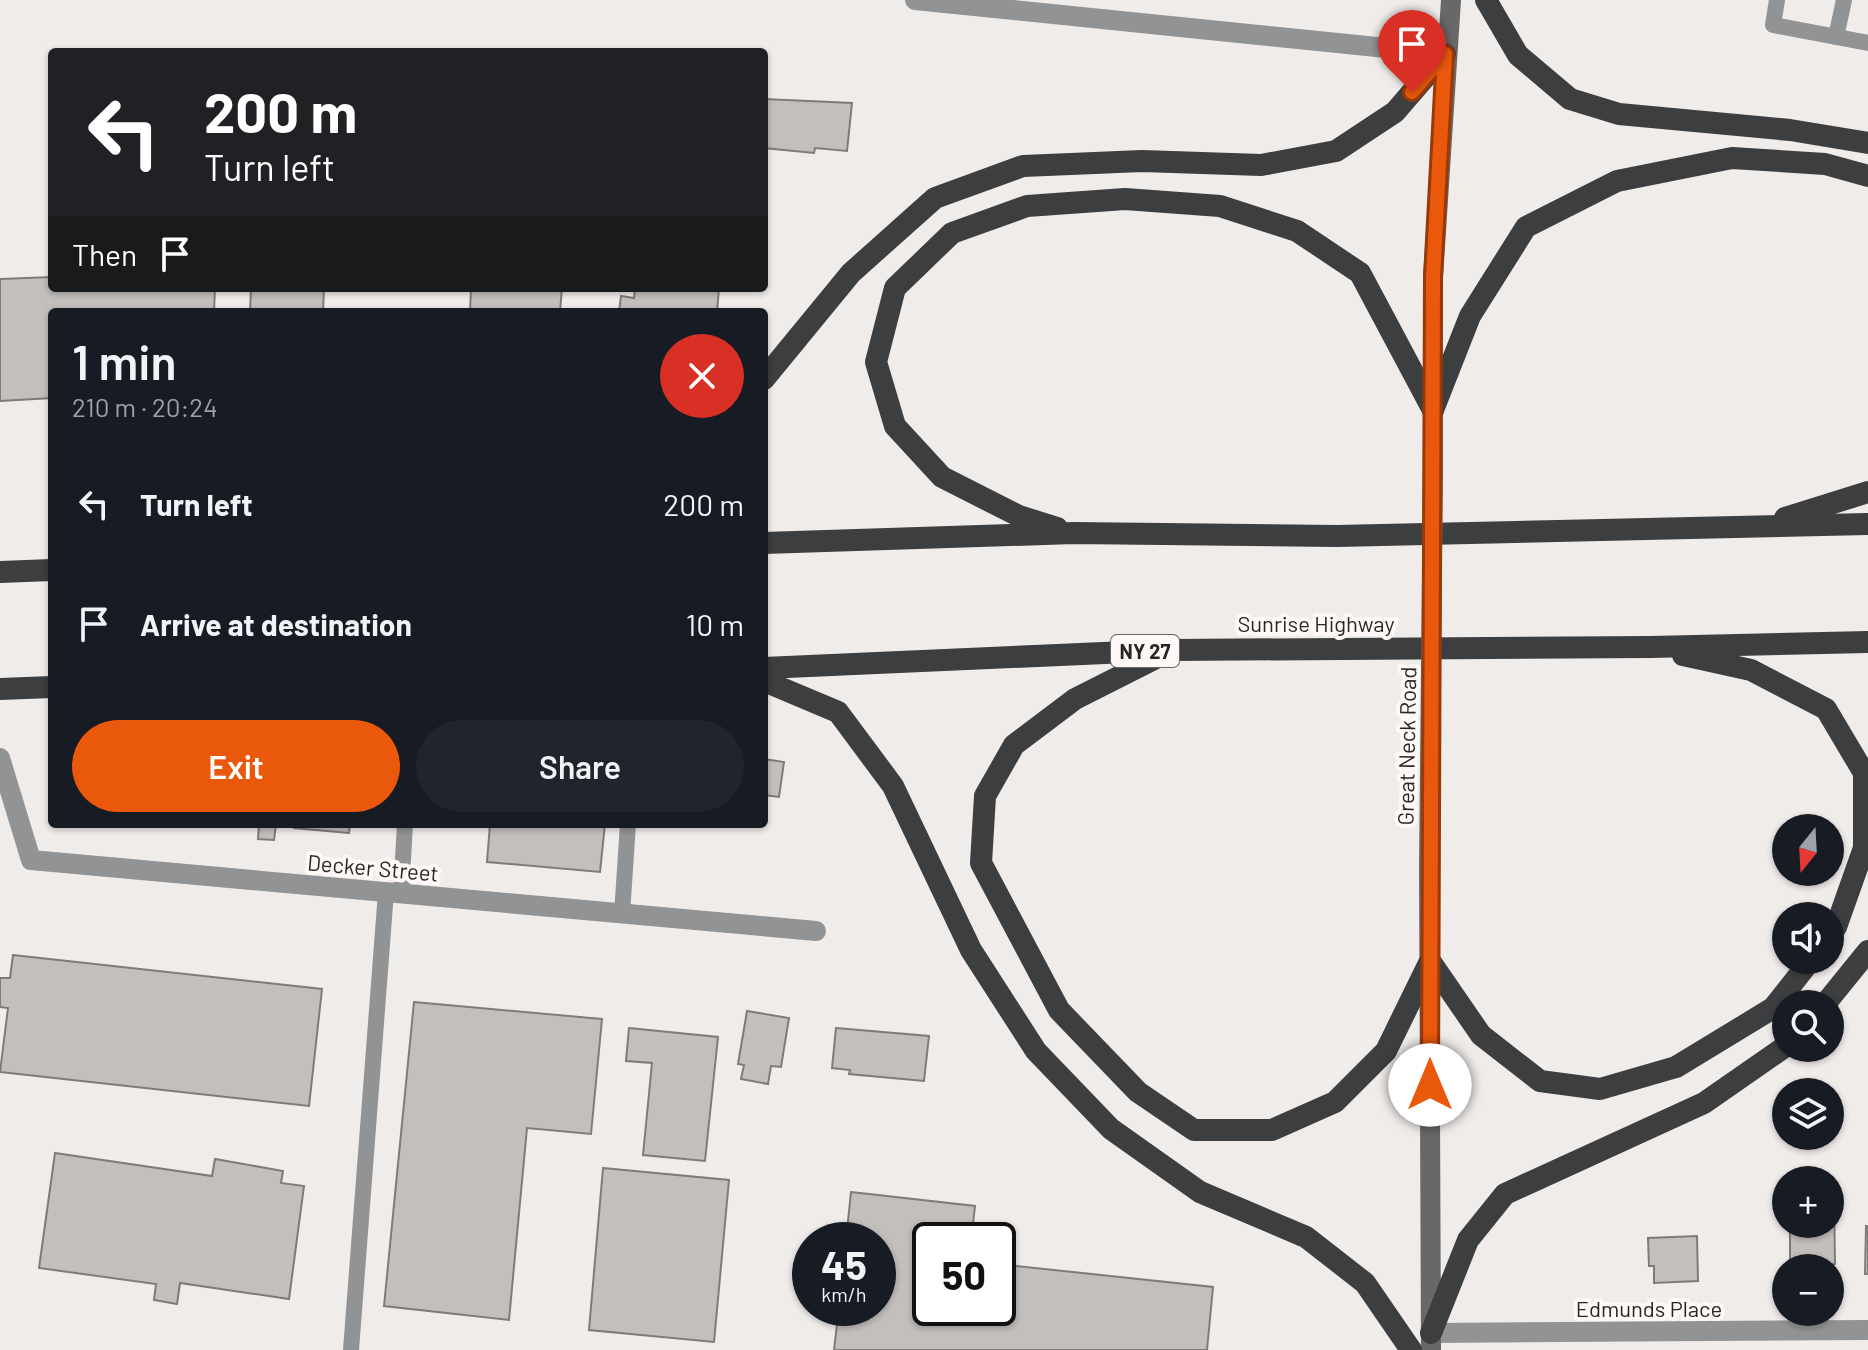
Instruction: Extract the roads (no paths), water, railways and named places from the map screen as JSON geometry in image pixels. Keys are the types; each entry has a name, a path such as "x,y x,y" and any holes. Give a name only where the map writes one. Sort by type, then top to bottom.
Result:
{"highway":[{"path":"1486,0 1518,55 1570,99 1619,114 1790,130 1868,143"},
{"path":"768,374 851,273 935,198 1023,166 1142,161 1261,165 1336,151 1395,112 1445,54"},
{"path":"1433,410 1470,316 1526,227 1617,181 1732,158 1825,164 1868,176"},
{"path":"1074,533 1019,516 942,477 895,426 876,362 895,288 952,233 1027,206 1125,199 1220,206 1297,231 1360,273 1433,410"},
{"path":"1762,526 1868,492"},
{"path":"768,543 1074,533 1337,536 1868,524"},
{"path":"0,572 48,570"},
{"name":"Sunrise Highway","path":"768,668 1172,650 1651,647 1868,642"},
{"path":"1651,647 1751,670 1826,709 1864,773 1864,848 1844,904"},
{"path":"1172,650 1075,699 1014,745 985,796 981,863 1059,1010 1138,1092 1194,1130 1272,1130 1335,1102 1386,1051 1430,961 1481,1035 1540,1081 1600,1089 1676,1067 1773,1008 1800,974"},
{"path":"768,683 838,712 893,786 971,950 1028,1039 1100,1118 1200,1192 1306,1237 1365,1283 1411,1350"},
{"path":"0,689 48,687"},
{"path":"1836,990 1868,951"},
{"path":"1431,1342 1468,1240 1505,1194 1704,1103 1772,1056"}],"main road":[{"name":"Great Neck Road","path":"1431,1342 1429,866 1433,277 1445,54 1451,0"}],"street":[{"path":"915,0 1445,54"},
{"name":"Decker Street","path":"0,758 31,860 816,931"},
{"name":"Edmunds Place","path":"1431,1342 1868,1330"}],"lane":[{"path":"1777,0 1773,25 1868,43"},
{"path":"1836,37 1844,0"},
{"path":"351,1350 393,893 404,828"},
{"path":"622,914 628,828"}]}
